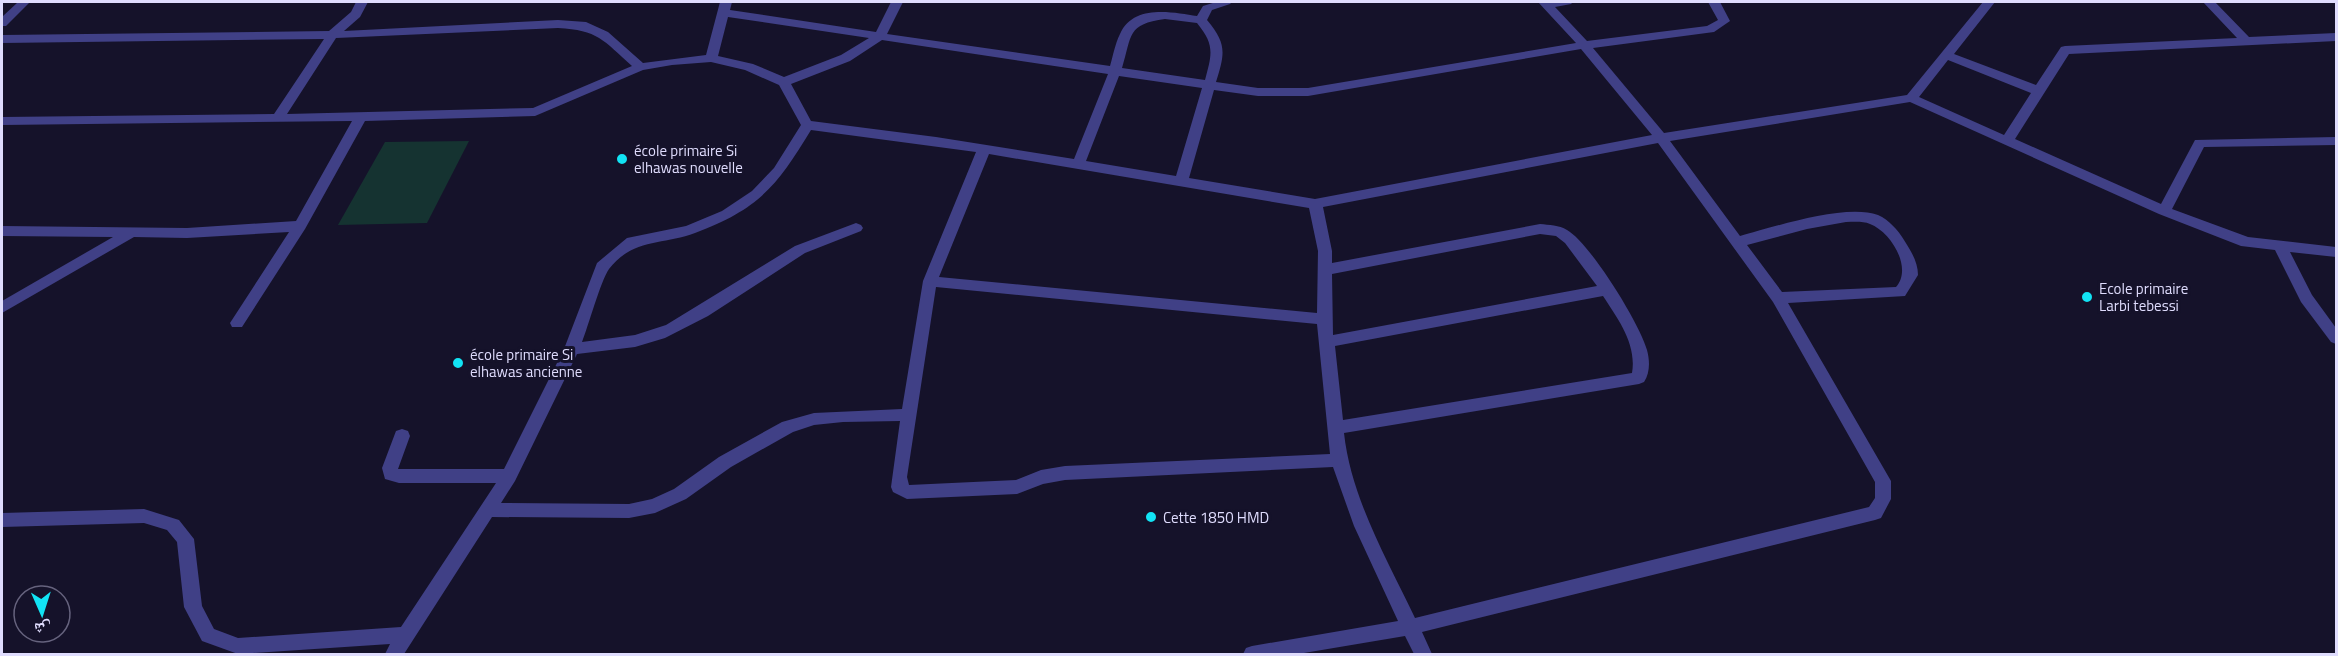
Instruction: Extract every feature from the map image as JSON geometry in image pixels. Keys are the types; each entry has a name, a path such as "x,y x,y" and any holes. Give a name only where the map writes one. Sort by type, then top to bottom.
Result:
{"street":[{"path":"2,23 24,2"},
{"path":"278,118 332,36 356,14 362,2"},
{"path":"784,82 862,49 878,37 888,23 897,2"},
{"path":"1201,20 1207,8 1227,2"},
{"path":"1545,3 1567,2"},
{"path":"711,58 725,7 878,37 1209,85 1252,94 1308,92 1585,45 1710,29 1724,21 1714,2"},
{"path":"1911,98 1989,2"},
{"path":"2209,2 2246,41"},
{"path":"1251,654 1410,627 1875,513 1883,499 1883,481 1778,298 1661,138 1585,45 1545,3"},
{"path":"1078,165 1116,71 1126,33 1139,19 1165,15 1201,20 1215,37 1218,56 1181,182"},
{"path":"2,39 332,36 558,24 586,26 604,34 640,67"},
{"path":"2007,141 2065,50 2337,37"},
{"path":"1946,55 2038,91"},
{"path":"2,121 361,117 535,112 640,67 672,61 711,58 749,67 784,82 807,125"},
{"path":"807,125 984,149 1315,204 1661,138 1911,98 2164,212 2246,242 2337,252"},
{"path":"237,323 300,226 361,117"},
{"path":"394,654 509,476 572,349 602,267 632,242 689,230 727,214 757,194 779,171 807,125"},
{"path":"2164,212 2200,143 2337,141"},
{"path":"984,149 930,281 907,415 899,487 907,492 1017,487 1041,477 1065,473 1339,460"},
{"path":"1315,204 1325,251 1324,319 1339,460 1363,526 1423,654"},
{"path":"1738,242 1846,217 1872,218 1895,235 1912,269 1910,283 1900,292 1778,298"},
{"path":"2,231 187,233 300,226"},
{"path":"572,349 632,342 669,330 733,293 792,254 823,238 856,228"},
{"path":"1324,270 1540,229 1562,233 1578,246 1606,290 1637,342 1643,363 1639,378 1334,428"},
{"path":"4,306 131,233"},
{"path":"2280,247 2306,298 2329,319 2337,338"},
{"path":"930,281 1324,319"},
{"path":"1327,342 1606,290"},
{"path":"489,510 629,512 655,506 680,494 725,462 788,427 814,419 833,417 907,415"},
{"path":"402,436 390,468 391,474 399,476 509,476"},
{"path":"2,520 144,516 173,525 185,539 193,607 208,635 238,646 407,635"}],"green space":[{"path":"469,141 427,223 338,225 385,142"}],"place":[{"name":"école primaire Si elhawas nouvelle","path":"622,159"},
{"name":"Ecole primaire Larbi tebessi","path":"2087,297"},
{"name":"école primaire Si elhawas ancienne","path":"458,363"},
{"name":"Cette 1850 HMD","path":"1151,517"}]}
